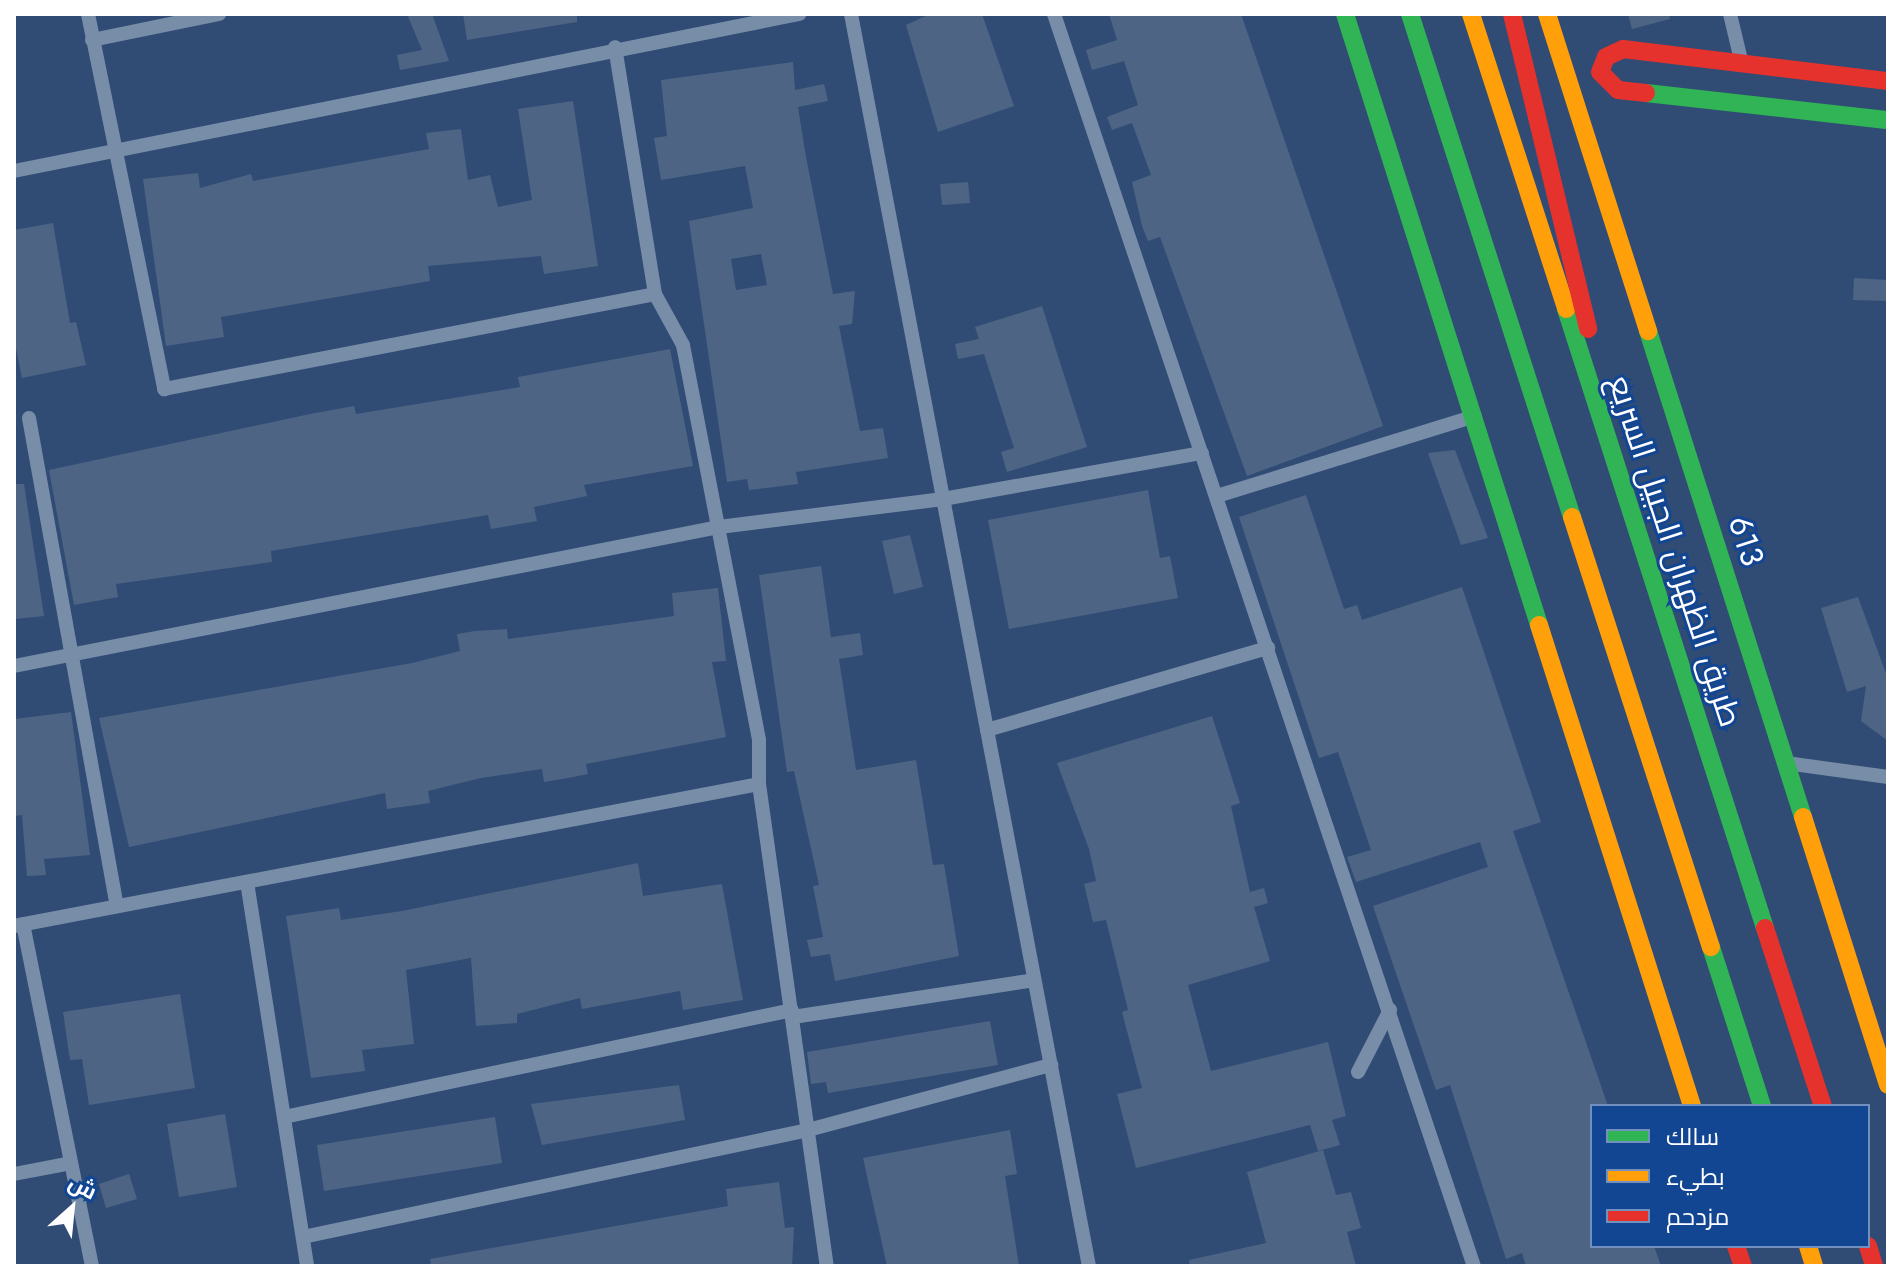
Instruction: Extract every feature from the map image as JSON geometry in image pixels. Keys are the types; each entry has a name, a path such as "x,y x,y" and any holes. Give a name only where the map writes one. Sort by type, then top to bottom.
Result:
{"main road":[{"path":"1345,14 1691,1104"},
{"path":"1410,14 1761,1104"},
{"name":"طريق الظهران الجبيل السريع","path":"1471,14 1822,1104"},
{"path":"1512,14 1633,519"},
{"name":"613","path":"1547,14 1888,1085"},
{"path":"1888,81 1741,60 1623,49 1606,57 1600,72 1618,90 1888,120"}],"street":[{"path":"88,14 112,151 164,389 655,294"},
{"path":"92,40 219,14"},
{"path":"14,171 615,47 799,14"},
{"path":"851,14 1089,1266"},
{"path":"1054,14 1474,1266"},
{"path":"1730,14 1741,60"},
{"path":"615,47 655,294 683,345 759,740 759,784 827,1266"},
{"path":"1217,496 1475,416"},
{"path":"29,418 69,656 117,906"},
{"path":"14,666 719,527 943,499 1202,453"},
{"path":"987,730 1268,648"},
{"path":"1786,763 1888,777"},
{"path":"92,1266 18,925 759,784"},
{"path":"247,882 307,1266"},
{"path":"284,1117 792,1014 1034,980"},
{"path":"1358,1072 1390,1010"},
{"path":"303,1237 808,1130 1051,1065"},
{"path":"14,1174 71,1163"}],"building":[{"path":"407,14 432,14 449,61 400,70 397,55 422,50"},
{"path":"463,14 577,14 577,22 467,40"},
{"path":"930,14 982,14 1014,106 938,132 906,25"},
{"path":"1109,14 1241,14 1383,426 1247,476 1160,237 1148,241 1142,226 1132,182 1151,175 1132,123 1112,130 1107,117 1138,105 1124,61 1092,70 1086,50 1117,40"},
{"path":"1628,14 1669,14 1670,19 1632,29"},
{"path":"793,62 795,90 824,84 828,101 798,107 806,157 833,294 855,291 852,324 839,326 860,431 883,428 888,458 796,472 798,484 749,490 747,479 727,482 689,221 753,208 745,166 661,180 654,138 667,136 661,80","holes":["761,254 767,285 736,290 731,259"]},
{"path":"573,101 598,266 544,274 541,256 428,266 430,281 221,317 224,337 166,346 143,179 198,173 200,188 251,174 253,181 429,149 426,133 461,129 468,180 490,175 498,207 532,200 518,109"},
{"path":"968,182 970,203 942,205 940,184"},
{"path":"53,223 70,323 76,322 86,365 22,378 14,339 14,230"},
{"path":"1854,278 1888,280 1888,301 1853,300"},
{"path":"1042,306 1087,447 1007,472 1001,452 1014,448 984,354 958,359 955,344 979,339 975,327"},
{"path":"670,349 693,466 584,485 587,496 534,507 537,521 491,529 488,515 271,551 272,562 116,584 118,597 74,605 49,470 354,406 356,414 520,387 518,377"},
{"path":"1455,450 1488,538 1461,545 1428,453"},
{"path":"14,484 24,484 44,616 16,619"},
{"path":"1148,490 1160,558 1170,556 1178,598 1009,629 988,520"},
{"path":"1306,495 1344,609 1357,605 1362,620 1462,587 1541,822 1513,831 1607,1104 1590,1104 1590,1248 1655,1248 1661,1266 1526,1266 1522,1253 1506,1259 1450,1085 1436,1090 1373,906 1488,867 1480,842 1356,882 1347,857 1371,850 1338,752 1319,758 1239,517"},
{"path":"910,535 923,587 894,594 882,541"},
{"path":"821,566 831,637 860,633 863,655 839,659 856,770 916,760 933,865 944,864 959,956 835,981 830,954 811,957 807,940 823,937 813,886 819,885 794,771 787,772 759,575"},
{"path":"718,588 726,661 712,662 726,737 586,764 588,774 568,778 544,782 542,769 481,778 428,791 430,803 387,809 385,793 129,847 99,718 412,663 460,651 457,634 507,629 508,639 674,616 672,593"},
{"path":"1858,597 1888,679 1888,741 1861,721 1866,686 1847,692 1821,608"},
{"path":"71,712 90,855 44,859 46,875 27,876 22,815 14,816 14,719"},
{"path":"1212,716 1240,803 1231,806 1250,892 1264,888 1268,903 1254,907 1270,961 1188,985 1211,1071 1328,1042 1346,1116 1332,1120 1340,1145 1318,1151 1310,1125 1136,1168 1117,1094 1142,1088 1122,1012 1128,1010 1106,920 1093,922 1084,884 1096,881 1089,849 1057,763"},
{"path":"638,863 643,896 722,884 743,1000 683,1010 680,991 582,1009 580,998 517,1014 517,1023 476,1026 471,958 406,970 414,1044 362,1050 365,1071 311,1078 286,916 339,908 341,920 402,911"},
{"path":"180,994 195,1088 89,1105 82,1059 70,1060 63,1012"},
{"path":"990,1021 998,1065 828,1093 826,1082 811,1084 807,1052"},
{"path":"679,1085 685,1120 542,1145 531,1104"},
{"path":"225,1114 237,1187 179,1197 167,1124"},
{"path":"495,1117 502,1163 324,1191 317,1145"},
{"path":"1010,1130 1017,1174 1005,1176 1019,1266 887,1266 863,1158"},
{"path":"1323,1150 1336,1195 1351,1192 1361,1228 1347,1232 1356,1266 1190,1266 1189,1260 1266,1243 1247,1172"},
{"path":"129,1174 137,1199 106,1208 99,1184"},
{"path":"779,1182 785,1228 794,1227 792,1266 431,1266 430,1259 728,1206 726,1189"}],"traffic: fast":[{"path":"1345,14 1539,625"},
{"path":"1410,14 1572,517"},
{"path":"1646,93 1888,120"},
{"path":"1566,309 1765,928"},
{"path":"1648,331 1803,817"},
{"path":"1711,947 1761,1104"}],"traffic: slow":[{"path":"1471,14 1566,309"},
{"path":"1547,14 1648,331"},
{"path":"1572,517 1711,947"},
{"path":"1539,625 1691,1104"},
{"path":"1803,817 1888,1085"},
{"path":"1809,1248 1814,1266"}],"traffic: jam":[{"path":"1512,14 1588,329"},
{"path":"1646,93 1618,90 1600,72 1606,57 1623,49 1888,81"},
{"path":"1765,928 1822,1104"},
{"path":"1737,1248 1743,1266"},
{"path":"1869,1248 1874,1266"}]}
